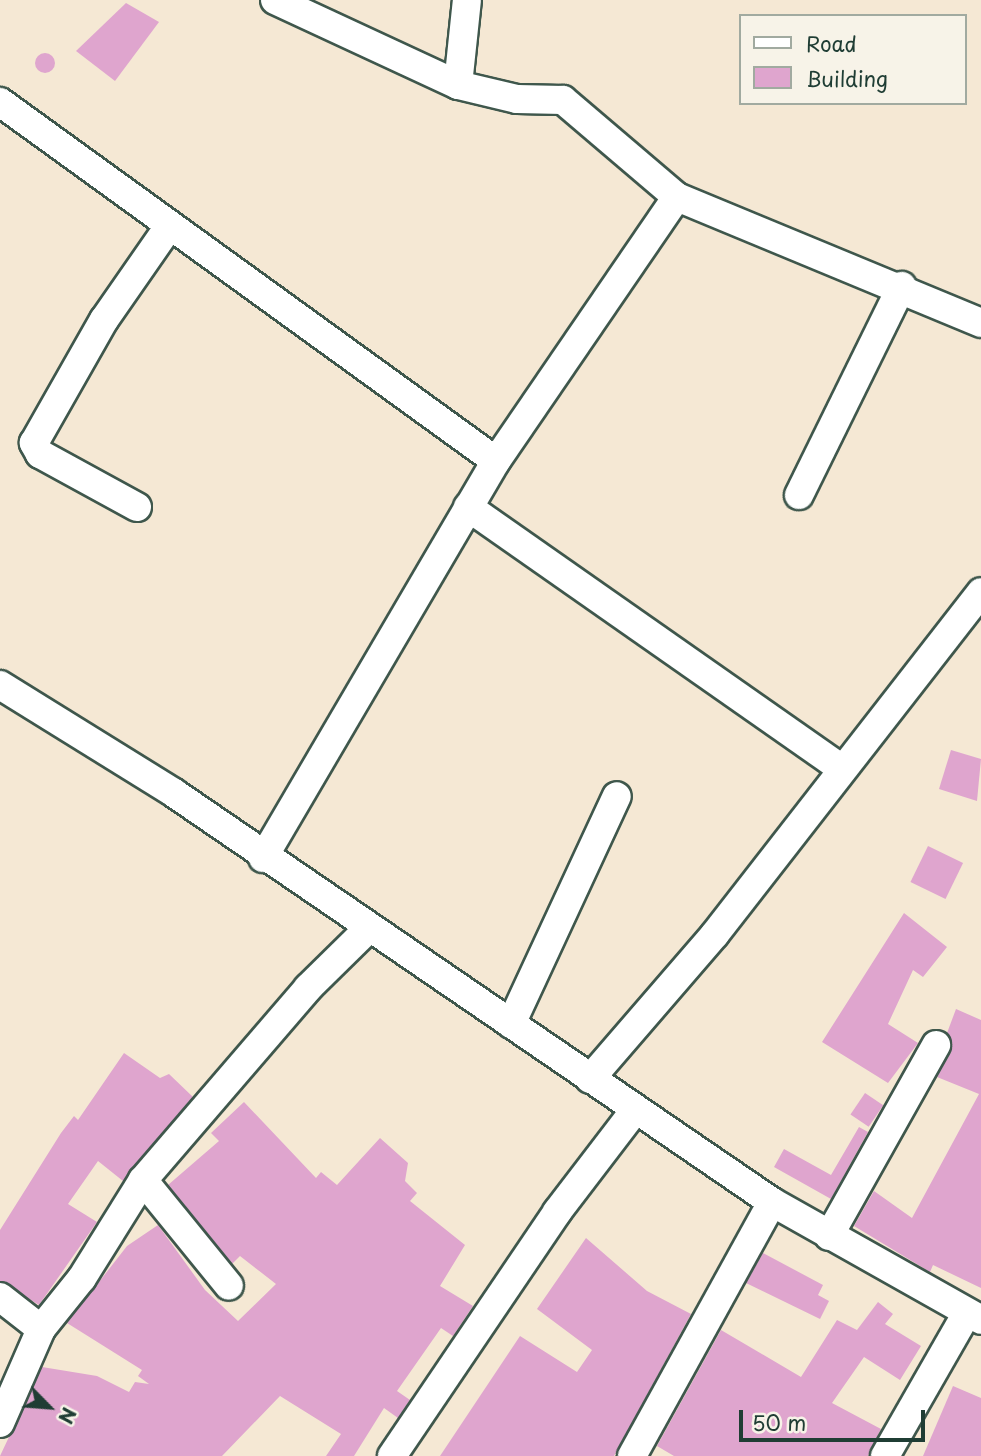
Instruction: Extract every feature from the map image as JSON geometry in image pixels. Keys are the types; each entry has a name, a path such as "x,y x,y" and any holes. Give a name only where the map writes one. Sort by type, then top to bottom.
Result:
{"street":[{"path":"275,0 458,85 517,99 563,100 677,197 902,286 981,323"},
{"path":"458,85 467,0"},
{"path":"0,102 168,228 496,461"},
{"path":"263,858 496,461 677,197"},
{"path":"137,507 40,454 34,443 104,320 168,228"},
{"path":"799,495 902,286"},
{"path":"468,507 842,769"},
{"path":"590,1079 715,934 981,592"},
{"path":"0,685 174,793 263,858 772,1202 974,1317 885,1456"},
{"path":"511,1024 617,796"},
{"path":"0,1423 41,1329 82,1278 143,1180 308,988 368,929"},
{"path":"829,1236 936,1045"},
{"path":"392,1456 556,1212 635,1110"},
{"path":"143,1180 229,1286"},
{"path":"632,1456 772,1202"},
{"path":"0,1297 41,1329"}],"building":[{"path":"126,3 159,22 115,81 76,51"},
{"path":"41,53 49,53 55,63 49,73 41,73 35,67 35,59"},
{"path":"951,750 981,759 977,801 939,789"},
{"path":"928,846 963,863 946,899 910,882"},
{"path":"904,913 947,947 923,977 913,970 888,1024 918,1043 888,1083 822,1042"},
{"path":"956,1009 981,1020 981,1288 933,1265 930,1272 854,1226 874,1191 912,1218 979,1094 937,1077 951,1052 947,1033"},
{"path":"124,1053 160,1078 169,1074 193,1097 123,1181 98,1161 68,1204 97,1222 39,1305 0,1281 0,1230 61,1133 74,1116 78,1120"},
{"path":"865,1093 883,1105 869,1127 850,1115"},
{"path":"244,1102 316,1178 321,1172 337,1185 380,1138 408,1163 405,1181 417,1193 410,1201 465,1245 440,1286 473,1306 453,1336 441,1328 397,1391 410,1400 398,1418 384,1408 354,1456 326,1456 341,1434 280,1396 222,1456 0,1456 42,1367 97,1376 129,1392 135,1382 149,1384 138,1376 142,1370 67,1323 127,1246 158,1225 205,1290 238,1321 276,1284 240,1256 232,1264 168,1185 219,1141 211,1133"},
{"path":"859,1127 868,1132 831,1199 774,1167 784,1149 831,1175"},
{"path":"586,1238 647,1291 691,1314 614,1456 440,1456 520,1336 577,1372 592,1350 537,1309"},
{"path":"763,1253 823,1285 818,1295 829,1301 820,1319 746,1283"},
{"path":"878,1302 893,1314 885,1324 921,1346 900,1380 864,1357 832,1403 881,1429 868,1456 674,1456 657,1446 721,1330 801,1377 837,1320 857,1330"},
{"path":"953,1386 981,1398 981,1456 923,1456"}]}
